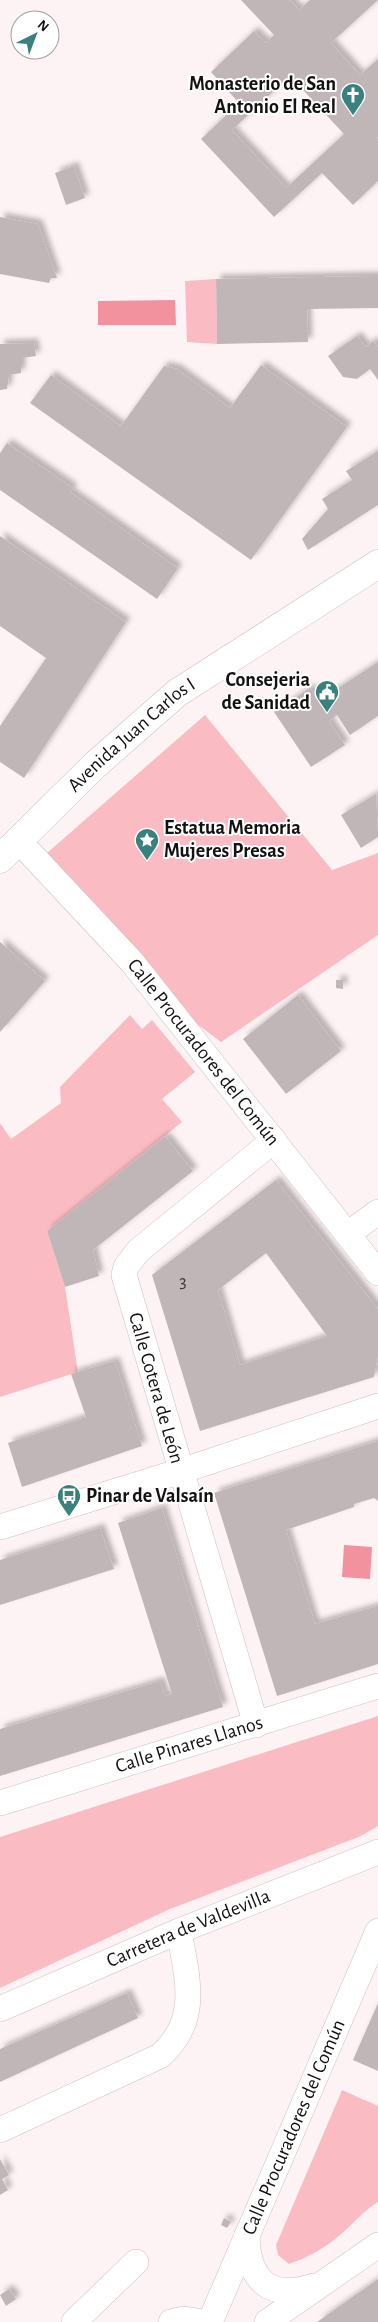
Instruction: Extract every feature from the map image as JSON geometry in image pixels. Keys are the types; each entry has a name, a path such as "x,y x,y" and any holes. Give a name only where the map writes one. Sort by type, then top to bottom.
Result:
{"main road":[{"name":"Avenida Juan Carlos I","path":"9,850 95,765 177,693 378,564"}],"street":[{"name":"Calle Procuradores del Común","path":"9,850 132,962 378,1273"},
{"name":"Calle Cotera de León","path":"256,1725 126,1284 126,1267 138,1251 274,1140"},
{"path":"348,1234 378,1212"},
{"path":"0,1527 181,1471 378,1406"},
{"name":"Calle Pinares Llanos","path":"0,1803 378,1686"},
{"name":"Carretera de Valdevilla","path":"0,2009 179,1931 378,1852"},
{"path":"354,1861 378,1873"},
{"path":"0,2130 160,2056 171,2047 186,2020 189,2002 179,1931"},
{"name":"Calle Procuradores del Común","path":"210,2322 247,2232 378,1931"},
{"path":"247,2232 247,2250 252,2269 261,2281 272,2289 285,2292 299,2291 321,2283"},
{"path":"267,2322 378,2245"},
{"path":"74,2322 136,2262"},
{"path":"171,2322 184,2319 203,2322"}],"shaded area":[{"path":"216,279 217,344 187,342 185,281"},
{"path":"175,300 176,325 98,325 98,301"},
{"path":"205,715 332,870 378,853 378,935 221,1042 197,1024 47,853"},
{"path":"130,1015 142,1029 152,1020 195,1072 162,1099 182,1122 47,1231 65,1287 78,1372 0,1397 0,1123 11,1139 61,1103 60,1087"},
{"path":"344,1545 372,1547 370,1579 342,1577"},
{"path":"378,1716 378,1826 361,1836 170,1909 0,1988 0,1837"},
{"path":"342,2090 378,2106 378,2202 328,2244 309,2256 289,2264 278,2255 276,2245"}],"building":[{"name":"Monasterio de San Antonio El Real","path":"241,0 290,0 299,10 310,0 378,0 331,43 360,75 378,59 378,137 376,139 378,141 378,181 353,205 322,173 274,217 201,139 239,103 211,72 254,31 266,43 274,35","holes":["290,76 344,134 286,188 232,130"]},
{"path":"74,166 85,198 66,205 55,173"},
{"path":"0,217 38,224 57,278 51,278 49,283 0,274"},
{"path":"378,276 378,308 307,309 308,342 217,344 216,279"},
{"path":"357,336 366,347 373,341 378,346 378,380 370,369 357,379 343,377 328,356"},
{"path":"34,343 36,356 21,358 21,373 9,375 7,389 0,390 0,344"},
{"path":"261,365 347,427 251,560 30,403 51,375 121,426 164,366 177,369 230,408"},
{"path":"7,443 73,488 70,492 178,568 157,599 0,490 0,453"},
{"path":"378,451 378,505 308,550 302,539 328,509 322,499 352,480 346,471"},
{"path":"0,536 126,622 24,778 0,762 0,726 46,658 0,626"},
{"name":"Consejeria de Sanidad","path":"378,662 378,716 350,735 337,715 329,721 345,745 311,767 274,712 310,688 322,707 327,704 323,698"},
{"path":"376,794 378,837 361,848 341,815"},
{"path":"0,942 45,981 0,1032"},
{"path":"336,980 343,980 343,989 336,988"},
{"path":"298,995 341,1051 286,1094 243,1039"},
{"path":"165,1136 193,1171 93,1250 99,1276 65,1287 47,1231"},
{"path":"276,1180 378,1309 378,1355 374,1377 200,1431 152,1275","holes":["266,1253 327,1336 240,1365 218,1290"]},
{"path":"115,1361 142,1446 22,1487 8,1443 86,1417 71,1374"},
{"path":"378,1441 378,1501 374,1498 354,1504 354,1507 286,1530 315,1624 378,1606 378,1664 277,1696 214,1493"},
{"path":"162,1508 223,1707 0,1776 0,1729 160,1681 165,1696 172,1694 118,1523"},
{"path":"100,1528 114,1569 0,1605 0,1560"},
{"path":"127,1993 138,2018 0,2082 0,2049"},
{"path":"378,2003 378,2071 353,2060"},
{"path":"0,2159 9,2175 2,2179 8,2190 0,2195"},
{"path":"224,2218 231,2222 227,2228 221,2225"},
{"path":"378,2279 378,2322 317,2322 351,2298"},
{"path":"9,2289 16,2299 6,2306 0,2295"}],"place":[{"name":"Monasterio de San Antonio El Real","path":"353,116"},
{"name":"Consejeria de Sanidad","path":"327,713"},
{"name":"Estatua Memoria Mujeres Presas","path":"147,861"},
{"name":"Pinar de Valsaín","path":"69,1517"}]}
